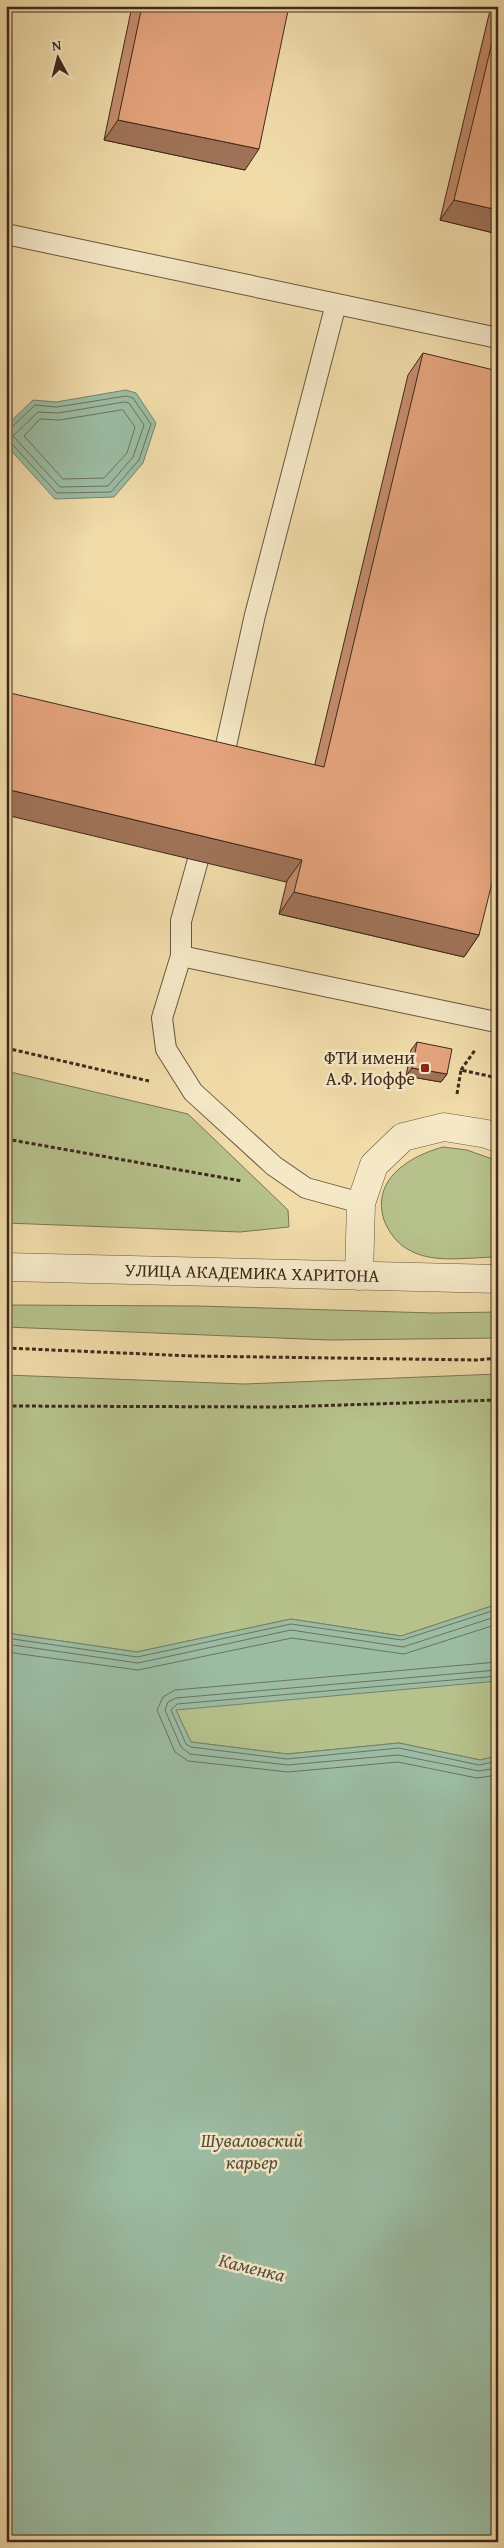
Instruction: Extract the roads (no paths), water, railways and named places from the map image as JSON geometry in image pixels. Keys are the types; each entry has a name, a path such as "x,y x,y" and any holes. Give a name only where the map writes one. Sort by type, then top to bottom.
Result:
{"street":[{"path":"359,1276 361,1203 374,1165 403,1136 444,1127 488,1134 498,1138"},
{"name":"УЛИЦА АКАДЕМИКА ХАРИТОНА","path":"6,1267 498,1279"}],"lane":[{"path":"6,234 498,338"},
{"path":"221,768 255,615 336,304"},
{"path":"198,860 181,921 180,956 162,1018 166,1049 193,1092 274,1166 306,1188 361,1203"},
{"path":"180,956 496,1022 498,1020"}],"water":[{"path":"126,390 136,393 156,423 143,463 114,497 55,499 7,446 7,425 33,400 56,402"},
{"name":"Шуваловский карьер","path":"498,1604 498,1681 176,1710 191,1742 287,1754 399,1743 480,1760 498,1756 498,2542 6,2542 6,1633 137,1652 291,1619 401,1636"}],"place":[{"name":"ФТИ имени А.Ф. Иоффе","path":"425,1068"}],"water label":[{"name":"Каменка","path":"252,2267"}]}
